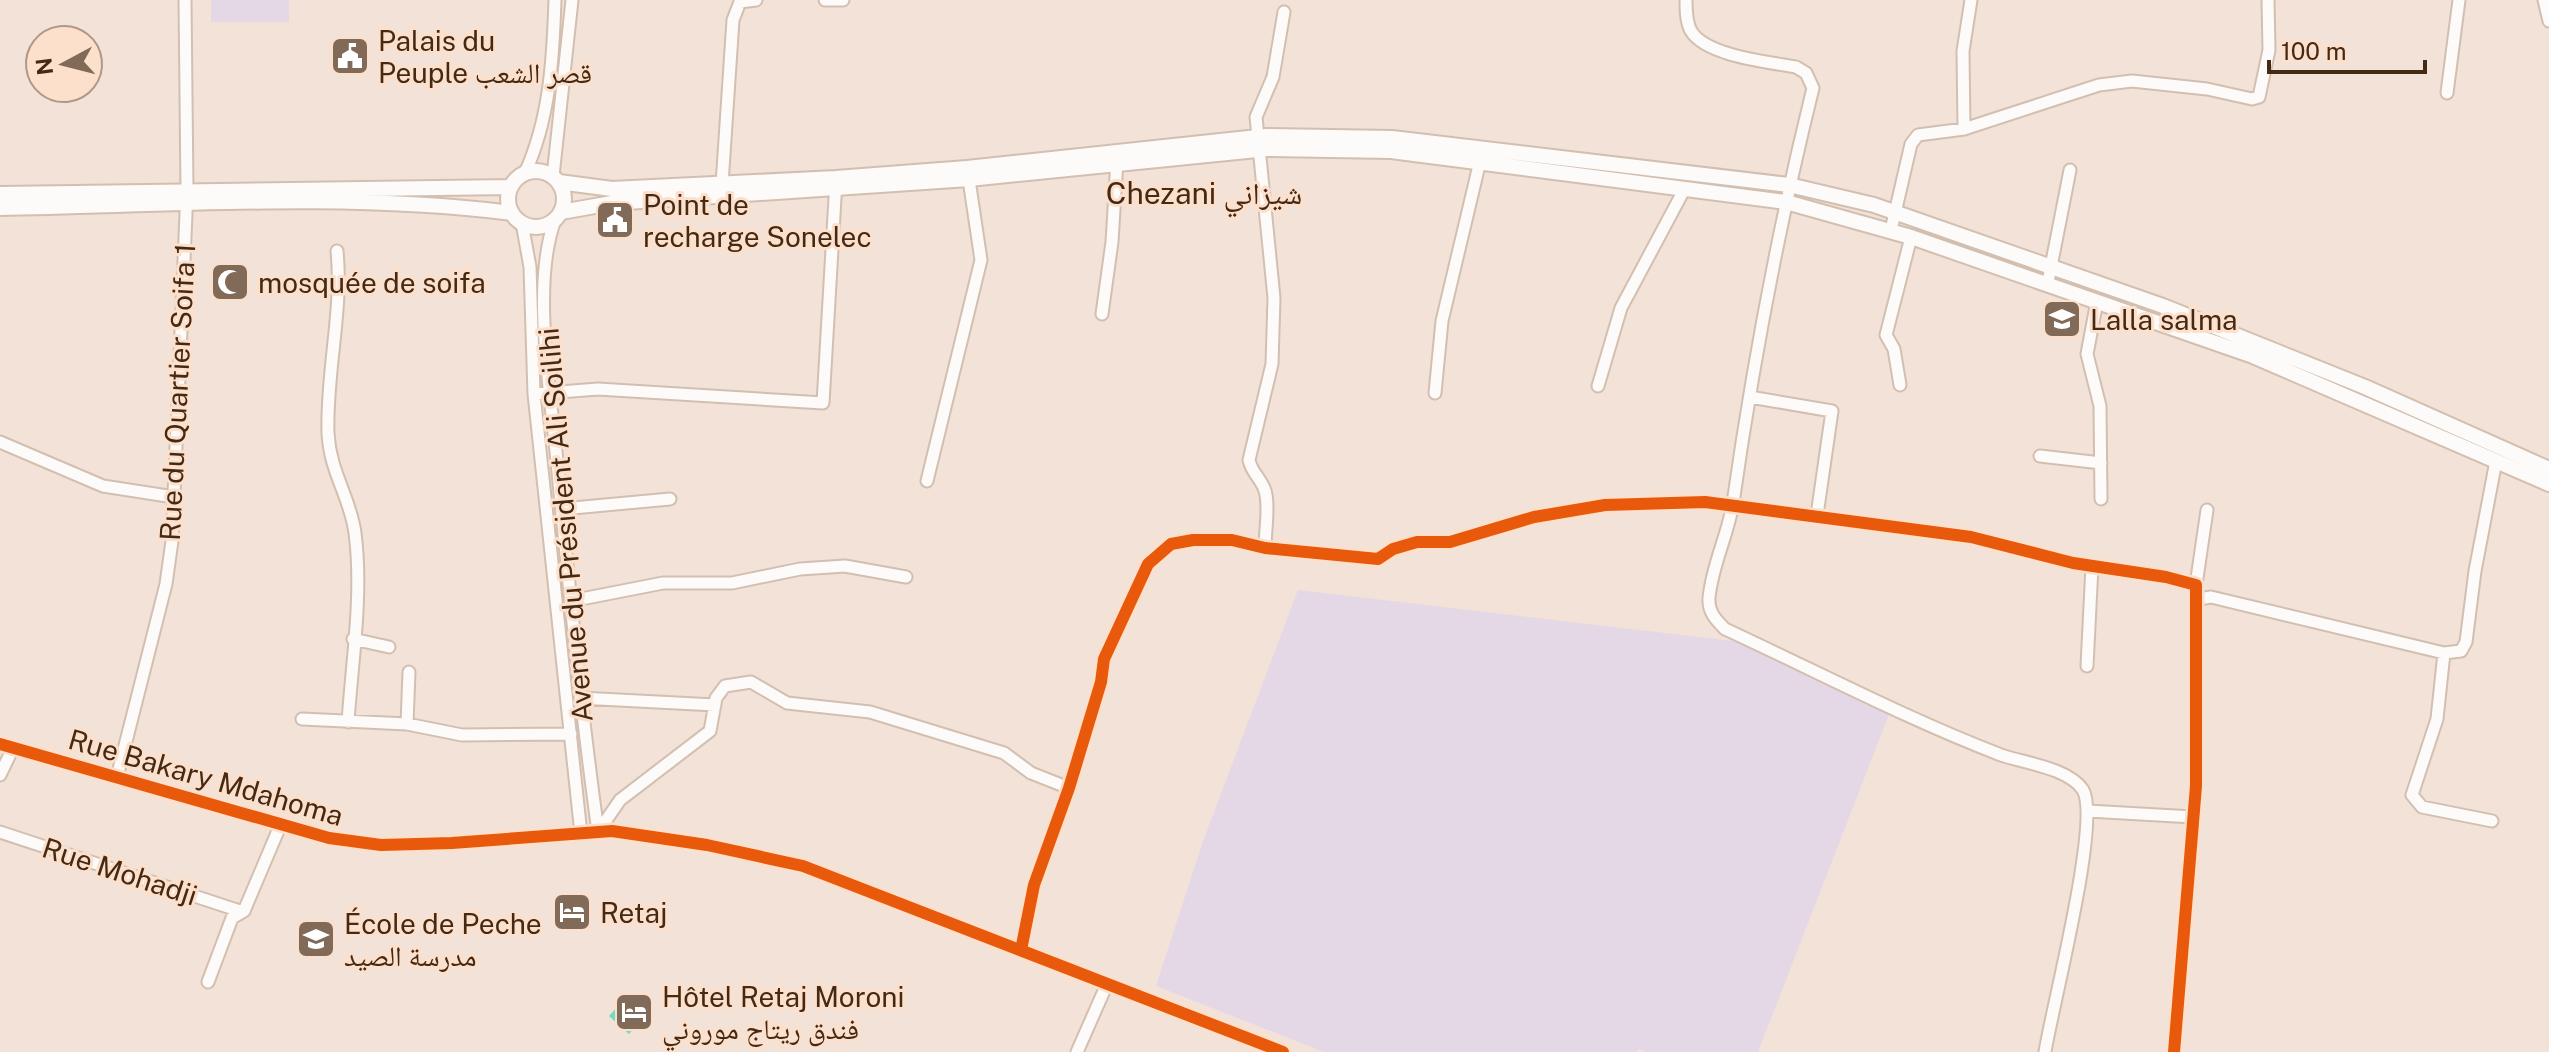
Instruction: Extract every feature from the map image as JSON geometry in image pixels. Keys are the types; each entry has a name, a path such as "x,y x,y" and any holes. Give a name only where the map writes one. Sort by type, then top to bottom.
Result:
{"main road":[{"path":"0,194 448,205 517,218 539,227 558,216 612,203 968,174 1257,144 1392,138 1789,185 1896,212 2050,274 2097,301 2253,356 2549,484"},
{"path":"1257,144 1391,151 1786,202 2163,306 2365,387 2549,469"},
{"path":"517,218 508,200 511,187 525,173 539,171 556,179 612,189 722,184 836,184"},
{"path":"556,179 564,197 558,216"},
{"path":"0,208 511,187"}],"street":[{"name":"Rue du Quartier Soifa 1","path":"117,777 166,584 174,497 186,198 185,0"},
{"path":"525,173 539,141 545,115 555,0"},
{"path":"556,179 572,0"},
{"path":"722,184 733,20 740,2 756,0"},
{"path":"825,0 843,0"},
{"path":"1686,0 1691,31 1704,43 1726,52 1796,67 1811,81 1813,88 1764,301 1750,397 1739,445 1733,506 1709,600 1713,616 1725,629 2000,754 2069,777 2083,790 2088,811 2070,939 2045,1052"},
{"path":"1964,129 1963,51 1971,0"},
{"path":"1891,230 1911,144 1918,135 1964,129 2099,85 2132,81 2207,89 2252,99 2259,97 2269,50 2268,0"},
{"path":"2447,93 2459,0"},
{"path":"2544,0 2549,21"},
{"path":"1265,548 1267,497 1262,482 1252,473 1249,460 1273,351 1274,298 1256,117 1273,77 1284,12"},
{"path":"1435,393 1442,321 1483,149"},
{"path":"1102,314 1112,242 1117,159"},
{"path":"2050,274 2070,170"},
{"path":"927,481 981,260 968,174"},
{"path":"534,394 598,389 823,403 836,184"},
{"path":"1598,386 1621,308 1684,190"},
{"name":"Avenue du Président Ali Soilihi","path":"558,216 547,245 543,282 591,833"},
{"name":"Avenue du Président Ali Soilihi","path":"517,218 530,267 534,394 571,734 591,833"},
{"path":"1900,385 1894,349 1886,335 1911,237"},
{"path":"337,251 338,314 330,369 328,432 331,465 349,508 355,532 348,722"},
{"path":"2097,301 2087,354 2100,406 2101,499"},
{"path":"1750,397 1832,411 1817,515"},
{"path":"0,442 103,486 174,497"},
{"path":"2040,456 2101,463"},
{"path":"2199,599 2211,597 2444,653 2461,651 2466,642 2475,571 2496,461"},
{"path":"562,509 670,499"},
{"path":"1021,950 1034,885 1069,788 1101,682 1104,659 1148,564 1171,544 1193,540 1232,540 1265,548 1378,559 1393,549 1417,542 1450,542 1534,517 1605,505 1705,502 1817,515 1884,528 1971,537 2092,566 2166,577 2196,585"},
{"path":"2174,1052 2193,817 2195,606 2199,599 2196,585 2207,510"},
{"path":"571,601 663,583 732,583 830,567 845,566 906,577"},
{"path":"2087,666 2092,566"},
{"path":"353,639 389,647"},
{"path":"2444,653 2437,719 2412,795 2422,807 2492,821"},
{"path":"407,724 409,672"},
{"path":"591,833 620,800 710,731 715,705 725,686 751,682 787,703 870,712 1004,753 1031,773 1069,788"},
{"path":"580,698 715,705"},
{"path":"302,719 407,724 462,735 571,734"},
{"name":"Rue Bakary Mdahoma","path":"0,744 329,838 381,845 591,833 651,835 803,866 1268,1049 1283,1052"},
{"path":"0,775 13,748"},
{"path":"2088,811 2193,817"},
{"path":"208,982 232,918 244,911 280,826"},
{"name":"Rue Mohadji","path":"0,832 240,911"},
{"path":"1077,1052 1107,984"}],"shaded area":[{"path":"211,0 289,0 289,22 211,22"},
{"path":"1298,590 1750,643 1893,704 1758,1052 1647,1052 1639,1049 1637,1052 1324,1052 1156,986 1202,844"}],"water":[{"path":"618,1006 638,1023 629,1034 609,1016"}],"cycle path":[{"path":"1021,950 1034,885 1069,788 1101,682 1104,659 1148,564 1171,544 1193,540 1232,540 1265,548 1378,559 1393,549 1417,542 1450,542 1534,517 1605,505 1705,502 1971,537 2073,563 2166,577 2196,585 2196,786 2174,1052"},
{"path":"0,744 329,838 381,845 612,831 707,845 803,866 1283,1052"}],"place":[{"name":"Palais du Peuple قصر الشعب","path":"350,56"},
{"name":"Point de recharge Sonelec","path":"615,220"},
{"name":"mosquée de soifa","path":"230,282"},
{"name":"Lalla salma","path":"2062,319"},
{"name":"Retaj","path":"572,912"},
{"name":"École de Peche مدرسة الصيد","path":"316,939"},
{"name":"Hôtel Retaj Moroni فندق ريتاج موروني","path":"634,1012"}],"district":[{"name":"Chezani شيزاني","path":"1204,193"}]}
